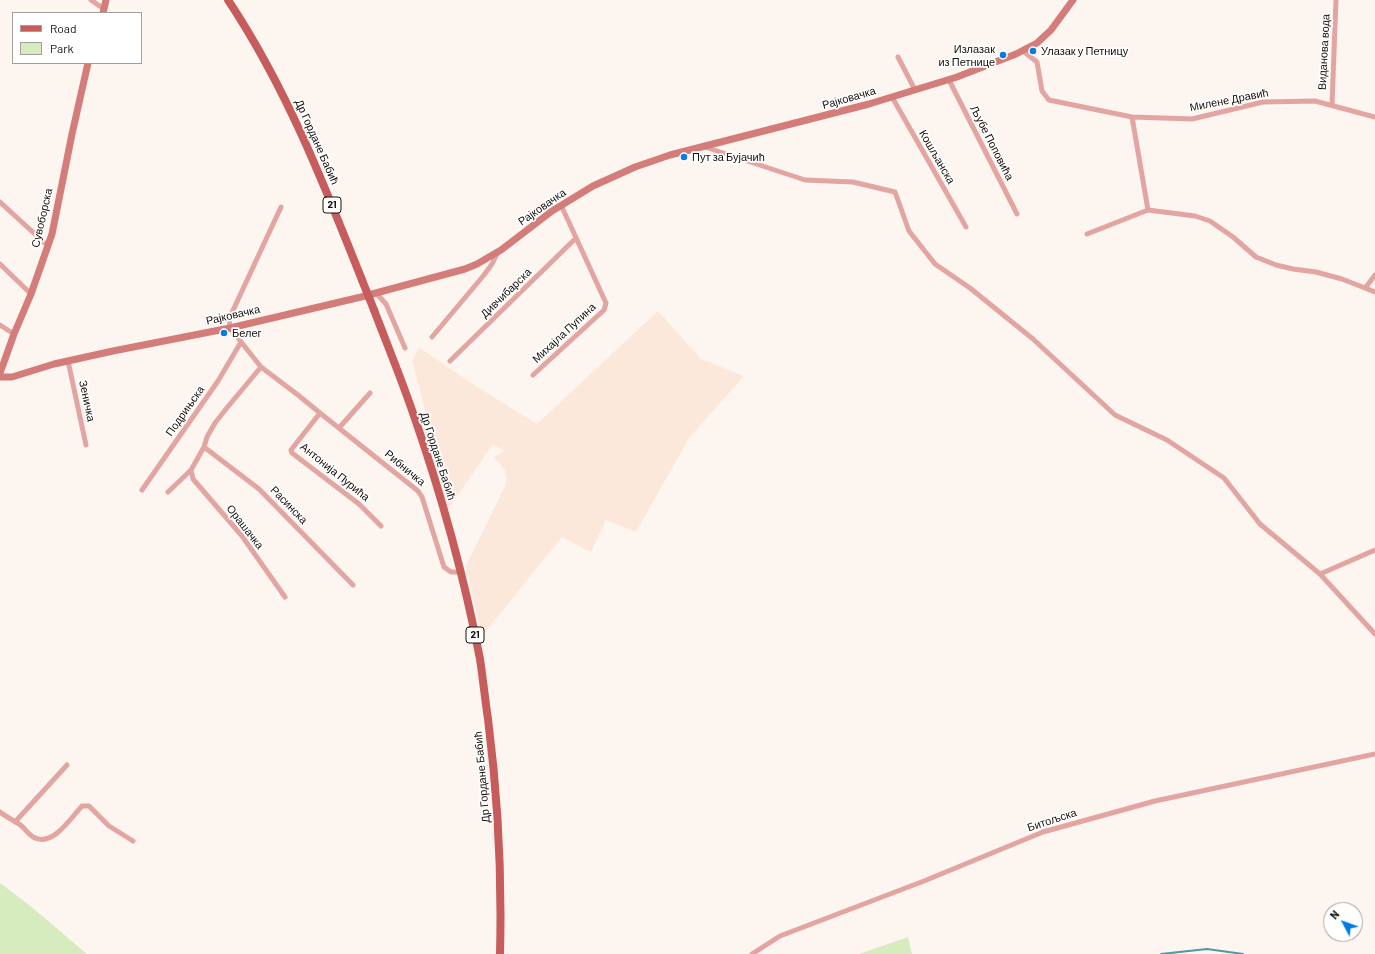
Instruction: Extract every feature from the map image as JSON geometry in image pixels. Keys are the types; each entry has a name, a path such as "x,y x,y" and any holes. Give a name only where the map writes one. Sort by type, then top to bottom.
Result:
{"main road":[{"path":"103,11 106,0"},
{"name":"Др Гордане Бабић","path":"228,0 268,66 292,112 326,191 374,310 417,426 445,515 460,572 480,661 492,752 498,829 501,906 500,954"},
{"name":"Рајковачка","path":"0,377 12,377 68,361 230,328 376,293 465,269 498,252 561,205 599,182 635,166 670,155 831,115 892,97 949,80 1023,51 1037,43 1051,30 1073,0"},
{"name":"Сувоборска","path":"0,373 48,246 88,64"}],"street":[{"path":"91,0 103,11"},
{"name":"Виданова вода","path":"1332,105 1336,0"},
{"name":"Милене Дравић","path":"1023,51 1037,62 1042,91 1048,100 1132,117 1192,119 1263,102 1315,101 1375,117"},
{"path":"898,57 915,90"},
{"name":"Љубе Поповића","path":"949,80 1017,214"},
{"name":"Кошљанска","path":"892,97 966,227"},
{"path":"1132,117 1148,210"},
{"path":"705,147 805,180 853,182 895,192 909,231 935,264 970,288 1033,339 1115,415 1168,440 1224,478 1260,524 1320,574 1375,634"},
{"path":"0,202 48,246"},
{"name":"Михајла Пупина","path":"533,375 604,310 606,303 561,205"},
{"path":"230,328 228,319 281,207"},
{"path":"1087,234 1148,210 1196,216 1210,221 1233,237 1256,257 1293,269 1316,272 1366,287 1375,292"},
{"name":"Дивчибарска","path":"450,361 576,238"},
{"path":"432,337 484,275 498,252"},
{"path":"0,264 31,294"},
{"path":"1366,287 1375,275"},
{"path":"376,293 386,304 405,348"},
{"path":"0,325 14,334"},
{"name":"Рибничка","path":"230,328 261,367 418,491 422,497 444,567 451,572 460,572"},
{"name":"Подрињска","path":"142,490 215,386 241,342"},
{"name":"Зеничка","path":"68,361 86,445"},
{"path":"168,492 191,470 204,447 210,431 261,367"},
{"path":"339,428 370,393"},
{"name":"Антонија Пурића","path":"320,413 291,450 292,453 359,504 381,526"},
{"name":"Расинска","path":"204,447 259,489 353,585"},
{"name":"Орашачка","path":"191,470 193,479 242,536 285,597"},
{"path":"1320,574 1375,550"},
{"name":"Битољска","path":"752,954 780,936 924,881 1043,832 1155,801 1375,754"},
{"path":"15,822 67,765"},
{"path":"0,812 19,824 34,838 43,840 56,835 82,806 89,806 109,826 133,841"}],"shaded area":[{"path":"658,311 701,359 744,376 689,438 636,532 606,520 591,552 562,537 482,636 466,566 507,482 505,470 494,457 504,451 493,444 447,511 423,428 429,425 412,360 420,348 474,385 537,424"}],"green space":[{"path":"0,883 28,904 87,954 0,954"},
{"path":"908,937 912,954 859,954"}],"waterway":[{"path":"1161,954 1207,949 1243,954"}],"place":[{"name":"Улазак у Петницу","path":"1033,51"},
{"name":"Излазак из Петнице","path":"1003,55"},
{"name":"Пут за Бујачић","path":"684,157"},
{"name":"Белег","path":"224,333"}]}
